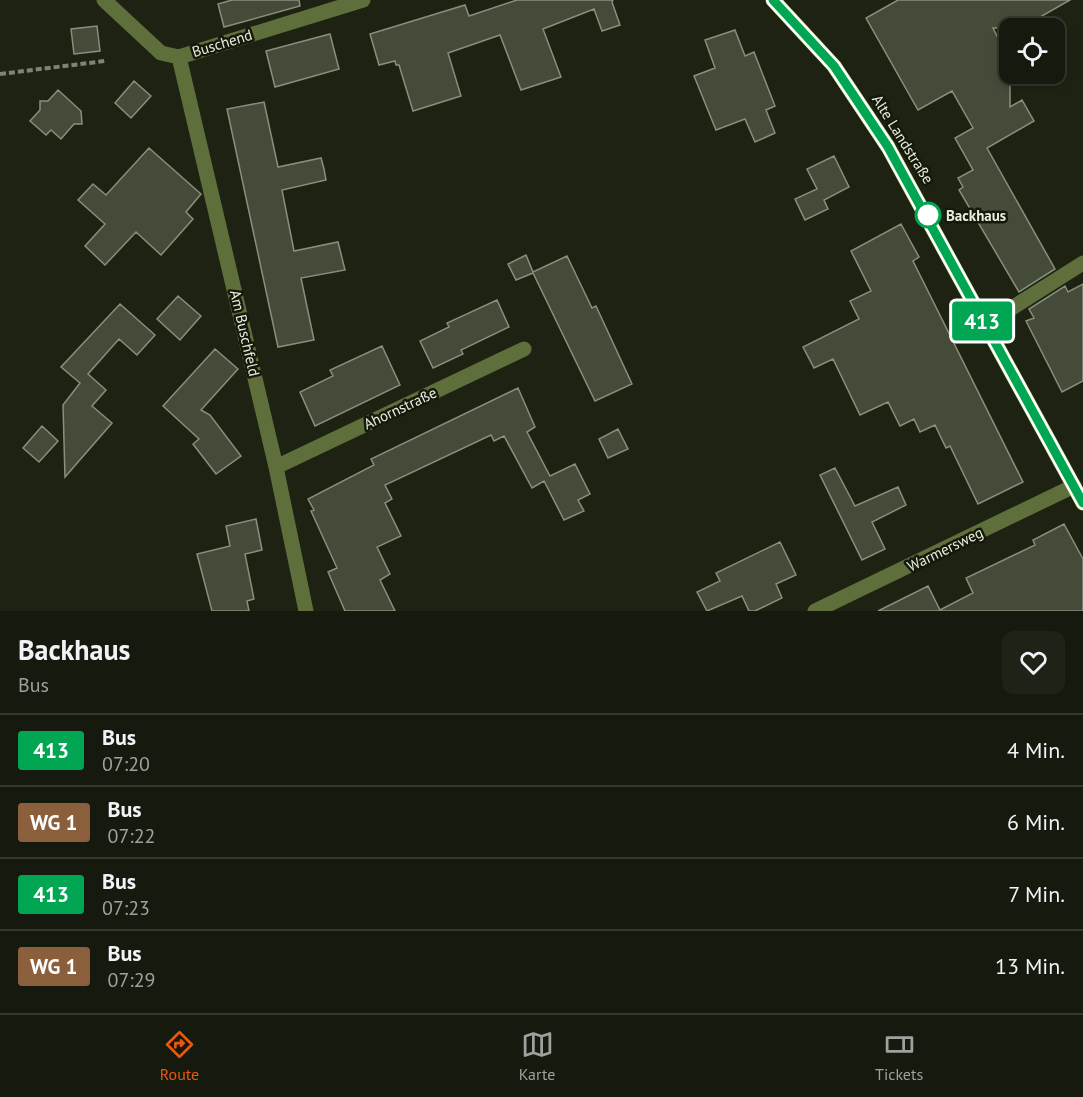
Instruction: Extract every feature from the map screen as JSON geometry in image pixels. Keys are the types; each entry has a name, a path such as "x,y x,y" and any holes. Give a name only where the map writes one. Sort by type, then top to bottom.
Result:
{"main road":[{"name":"Alte Landstraße","path":"773,0 834,66 859,102 928,216 984,325 1083,503"}],"street":[{"name":"Buschend","path":"104,0 161,53 178,57 358,1"},
{"name":"Am Buschfeld","path":"178,57 276,467 306,611"},
{"path":"984,325 1083,262"},
{"name":"Ahornstraße","path":"276,467 524,349"},
{"name":"Warmersweg","path":"815,611 1074,486"}],"path":[{"path":"0,74 105,61"}],"building":[{"path":"232,0 299,0 300,6 224,27 218,4"},
{"path":"517,0 613,0 620,25 602,31 594,9 543,29 561,77 521,90 500,35 448,53 461,96 413,111 399,65 396,65 395,61 379,65 370,34 465,5 469,16"},
{"path":"898,0 1070,0 1038,18 999,18 999,28 993,28 999,40 999,84 1010,84 1010,107 1022,100 1034,121 987,148 1055,269 1019,292 959,190 963,187 958,178 973,170 955,138 973,128 952,91 918,110 866,18"},
{"path":"97,26 100,51 74,54 71,29"},
{"path":"735,30 745,56 754,52 775,106 766,110 775,133 755,142 745,119 716,130 694,76 715,68 705,40"},
{"path":"330,34 339,69 275,87 266,51"},
{"path":"134,81 151,96 131,118 115,103"},
{"path":"58,90 81,111 82,124 74,124 61,139 51,130 46,135 30,121 40,110 40,101 48,101"},
{"path":"264,102 278,167 321,158 324,169 326,180 282,190 294,251 338,242 345,270 301,278 314,340 278,347 227,109"},
{"path":"149,148 201,194 186,212 193,219 161,255 136,232 105,265 85,246 105,224 78,200 93,184 106,195"},
{"path":"834,156 849,187 824,200 828,209 805,220 795,199 817,189 807,169"},
{"path":"901,224 919,257 913,261 1023,482 978,504 950,446 946,448 935,425 920,432 914,419 900,426 888,402 860,415 833,359 814,368 803,347 859,319 850,301 871,291 851,251"},
{"path":"526,255 533,272 567,256 592,308 596,306 632,384 595,401 533,273 516,280 508,264"},
{"path":"1083,284 1083,381 1062,392 1026,321 1034,318 1029,309 1065,286 1068,292"},
{"path":"178,296 201,316 180,340 157,319"},
{"path":"497,300 509,327 461,350 463,354 433,368 420,341 449,327 447,323"},
{"path":"120,304 155,335 137,355 119,339 88,374 106,390 92,406 112,423 65,477 63,405 80,383 61,367"},
{"path":"382,346 400,385 315,426 300,392 333,376 330,370"},
{"path":"215,349 238,369 201,410 210,415 241,456 216,474 193,444 199,439 163,406"},
{"path":"518,388 535,427 527,432 550,476 575,464 590,494 578,500 584,511 564,520 544,481 532,488 504,436 494,441 491,435 385,485 392,499 385,503 401,536 377,547 390,574 380,580 395,611 345,611 328,572 337,568 311,511 314,510 308,499 374,465 371,459"},
{"path":"42,426 58,441 39,462 23,448"},
{"path":"618,429 628,449 608,458 599,439"},
{"path":"835,468 855,506 898,487 906,505 872,522 885,549 862,560 820,475"},
{"path":"256,519 262,550 245,554 254,599 247,601 249,611 212,611 197,554 230,546 226,526"},
{"path":"1064,524 1083,559 1083,611 878,611 928,586 940,610 973,593 966,578 1035,545 1033,540"},
{"path":"780,542 796,575 776,584 782,598 755,611 749,611 742,596 707,611 697,592 720,581 716,573"}],"bus line":[{"name":"413","path":"773,0 834,66 888,147 928,216 984,325 1083,503"}],"place":[{"name":"Backhaus","path":"928,215"}]}
